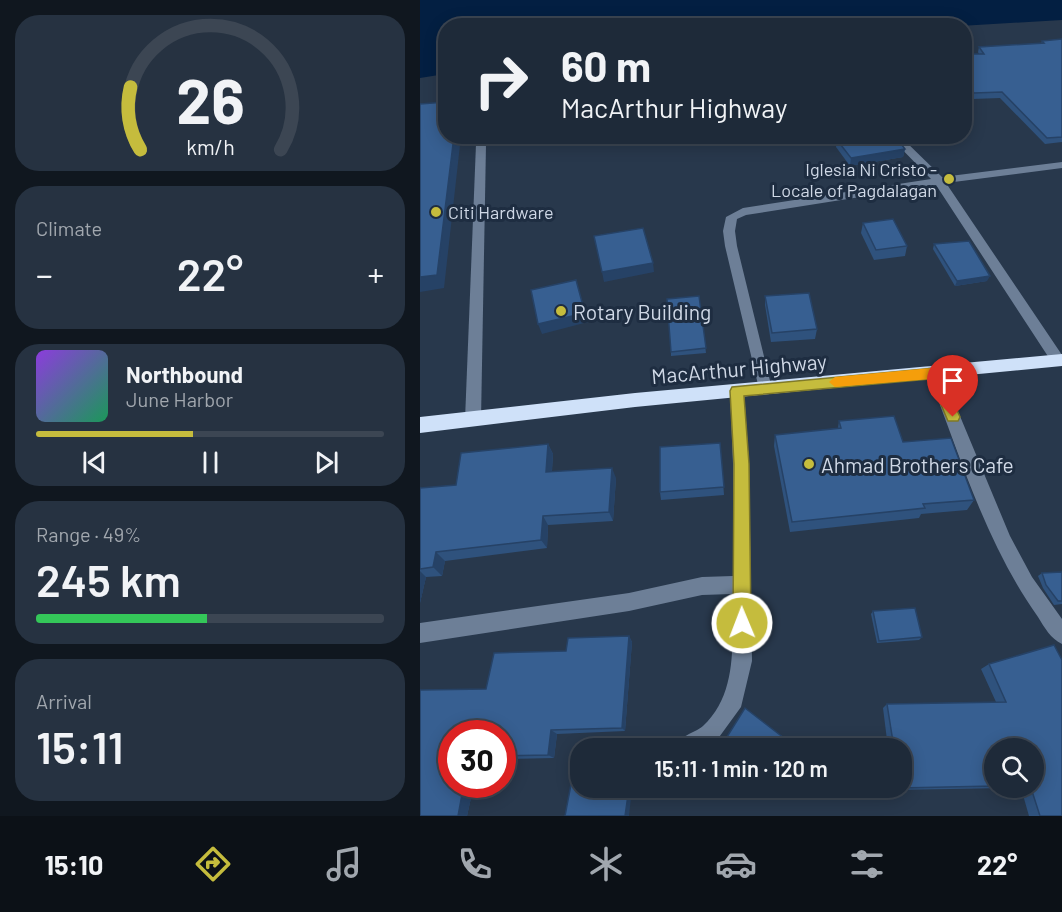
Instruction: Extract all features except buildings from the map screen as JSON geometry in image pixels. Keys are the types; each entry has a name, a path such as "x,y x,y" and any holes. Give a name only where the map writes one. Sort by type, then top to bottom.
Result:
{"highway":[{"name":"MacArthur Highway","path":"420,425 561,408 1060,360"}],"street":[{"path":"473,420 481,144"},
{"path":"902,144 939,181 1060,360"},
{"path":"765,388 731,246 729,231 732,217 744,212 939,181 1062,165"},
{"path":"935,373 1015,565 1062,634"},
{"path":"701,738 710,733 734,700 742,661 741,464 737,391"},
{"path":"420,633 628,602 702,586 742,585"}],"water":[{"path":"420,0 1062,0 1062,20 972,25 972,18 438,18 438,75 420,78"}],"slow traffic":[{"path":"835,382 931,374"}],"place":[{"name":"Iglesia Ni Cristo - Locale of Pagdalagan","path":"949,179"},
{"name":"Citi Hardware","path":"436,212"},
{"name":"Rotary Building","path":"561,311"},
{"name":"Ahmad Brothers Cafe","path":"809,464"}],"route":[{"path":"742,623 741,464 737,391 935,373 953,417"}]}
